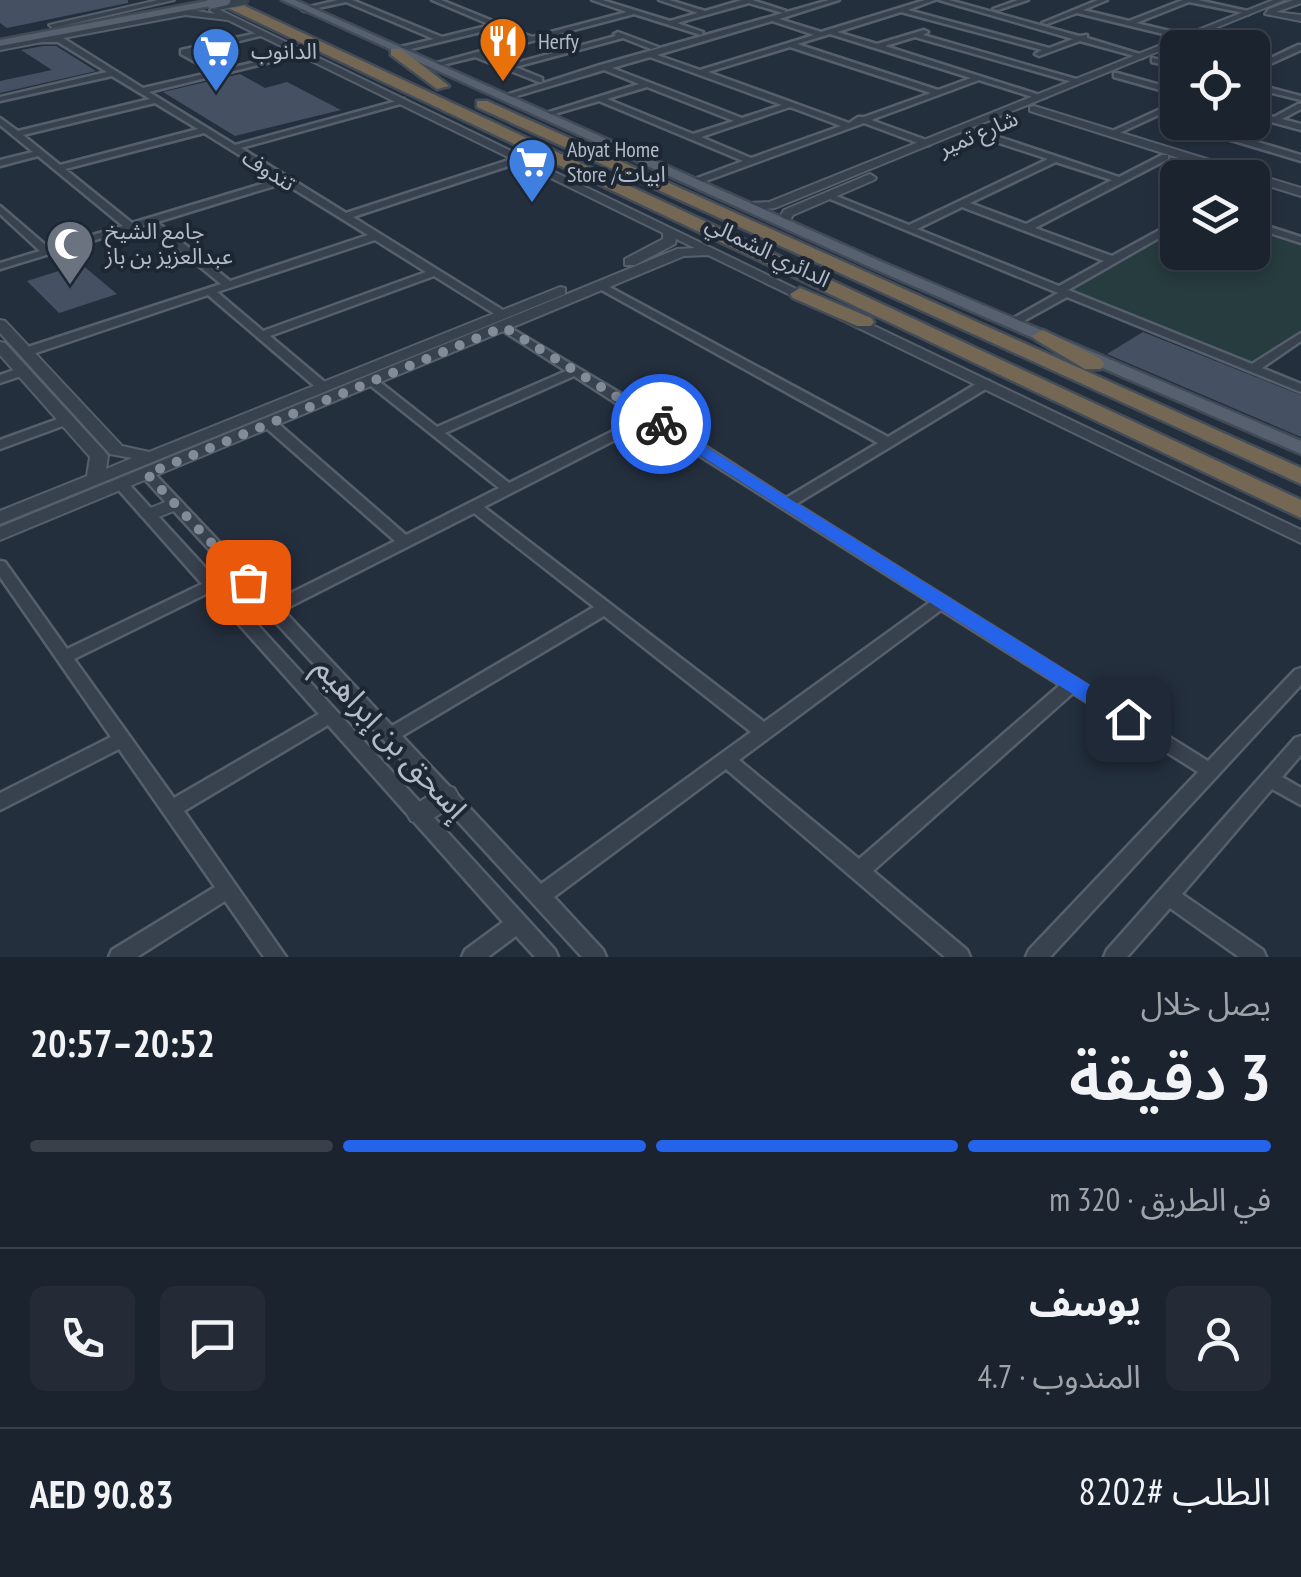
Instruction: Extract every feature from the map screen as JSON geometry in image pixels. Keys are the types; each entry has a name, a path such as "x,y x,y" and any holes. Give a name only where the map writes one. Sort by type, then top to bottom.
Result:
{"highway":[{"name":"الدائري الشمالي","path":"229,5 1301,510"},
{"name":"الدائري الشمالي","path":"229,5 442,86 1301,475"},
{"path":"395,51 442,86"},
{"path":"361,66 366,76 440,120"},
{"path":"642,175 877,265"},
{"path":"800,294 1236,479"},
{"path":"1042,336 1301,475"}],"main road":[{"path":"0,41 197,0"},
{"name":"الدائري الشمالي","path":"287,1 750,207 785,217 877,265 1301,448"},
{"path":"42,28 167,6 229,5"},
{"path":"63,34 167,6"}],"street":[{"path":"304,9 347,0 440,39"},
{"path":"438,0 530,39"},
{"path":"595,0 701,33"},
{"path":"662,0 704,13"},
{"path":"671,23 747,0 777,6"},
{"path":"501,93 603,67 777,6 822,0"},
{"path":"501,93 836,0"},
{"path":"700,72 932,0"},
{"path":"942,0 1146,53"},
{"path":"960,0 1160,59"},
{"path":"996,9 1024,0"},
{"path":"1045,23 1104,0"},
{"path":"1130,24 1188,0 1249,12 1285,8"},
{"path":"1218,29 1300,0"},
{"path":"0,41 33,40 229,5"},
{"name":"الدائري الشمالي","path":"229,5 262,34 1301,537"},
{"path":"902,10 1048,50"},
{"path":"1078,11 1160,36"},
{"path":"1218,29 1249,12"},
{"path":"430,66 632,13"},
{"path":"772,18 1042,97"},
{"path":"877,46 949,23"},
{"path":"589,24 700,72 847,124"},
{"path":"395,51 496,26"},
{"path":"0,41 42,28"},
{"path":"220,73 184,52 262,34"},
{"path":"916,35 1078,81"},
{"path":"508,67 623,36"},
{"path":"1016,63 1084,38"},
{"name":"تندوف","path":"33,40 60,40 435,272 576,371 1210,771"},
{"path":"788,44 937,92"},
{"path":"1270,62 1301,47"},
{"name":"شارع تمير","path":"785,217 1000,119 1036,113 1117,75 1146,53 1160,50"},
{"path":"750,207 771,205 926,143 1000,119 1146,53"},
{"path":"142,92 303,54"},
{"path":"474,54 539,80"},
{"path":"603,67 742,121"},
{"path":"0,99 113,74"},
{"path":"1117,75 1160,87"},
{"path":"694,182 978,78"},
{"path":"544,115 647,84"},
{"path":"1270,91 1301,102"},
{"path":"598,98 748,160"},
{"path":"16,134 156,100"},
{"path":"233,148 401,101"},
{"path":"1276,120 1301,102"},
{"path":"694,138 793,104"},
{"path":"1112,133 1160,111"},
{"path":"1036,113 1301,192"},
{"path":"1036,113 1175,160"},
{"path":"1153,114 1160,116"},
{"path":"1270,118 1301,127"},
{"path":"862,119 926,143"},
{"path":"0,121 131,227"},
{"path":"58,168 205,130"},
{"path":"978,132 1120,180"},
{"path":"1240,140 1301,158"},
{"path":"0,163 40,153"},
{"path":"1027,228 1165,157"},
{"path":"910,229 1057,158"},
{"path":"344,216 521,159"},
{"path":"0,266 286,180"},
{"path":"1270,190 1301,200"},
{"path":"828,196 1301,388"},
{"path":"963,204 1112,260"},
{"path":"771,205 785,217"},
{"path":"0,209 47,252"},
{"path":"150,221 229,285"},
{"path":"1270,230 1301,240"},
{"path":"0,518 95,480 268,423 324,387 602,286 652,259 670,241 669,231"},
{"path":"1014,322 1160,232"},
{"path":"26,352 376,236"},
{"path":"0,534 121,484 149,465 284,410 372,382 503,320 652,259 682,252 717,254"},
{"path":"262,336 435,272"},
{"path":"602,286 887,442"},
{"path":"209,291 324,387"},
{"name":"إسحق بن إبراهيم","path":"0,324 102,447"},
{"path":"1253,369 1301,336"},
{"name":"إسحق بن إبراهيم","path":"0,346 66,420 102,447 149,465 175,504 596,957"},
{"path":"436,432 576,371"},
{"path":"0,379 23,372"},
{"path":"372,382 508,489"},
{"path":"788,504 985,384"},
{"path":"273,608 650,416"},
{"path":"0,445 66,420"},
{"path":"268,423 404,542"},
{"path":"95,480 102,447"},
{"name":"إسحق بن إبراهيم","path":"121,484 548,957"},
{"path":"149,515 175,504"},
{"path":"474,506 764,732"},
{"path":"0,566 276,957"},
{"path":"64,657 212,585"},
{"path":"540,896 942,601"},
{"path":"390,736 605,608"},
{"path":"1036,957 1301,674"},
{"path":"859,871 1073,684"},
{"path":"171,809 330,716"},
{"path":"0,802 122,739"},
{"path":"1114,957 1301,743"},
{"path":"726,759 960,957"},
{"path":"1270,779 1301,798"},
{"path":"419,814 446,795"},
{"path":"120,957 228,889"},
{"path":"1168,895 1256,957"},
{"path":"472,957 518,923"}],"green space":[{"path":"1270,232 1301,243 1301,330 1250,366 1068,290 1160,239 1160,270 1270,270"}],"building":[{"path":"0,0 128,3 7,28 0,23"},
{"path":"56,46 96,71 0,93 0,81 52,70 21,50"},
{"path":"240,74 265,88 287,82 341,110 235,136 163,92"},
{"name":"جامع الشيخ عبدالعزيز بن باز","path":"81,264 117,294 59,313 27,281"},
{"path":"1143,332 1301,395 1301,437 1107,354"}],"way so far":[{"path":"248,582 147,474 504,327 661,424"}],"place":[{"name":"Herfy","path":"503,84"},
{"name":"الدانوب","path":"216,94"},
{"name":"Abyat Home Store /ابيات","path":"532,204"},
{"name":"جامع الشيخ عبدالعزيز بن باز","path":"70,286"}],"route":[{"path":"661,424 1128,719"}]}
